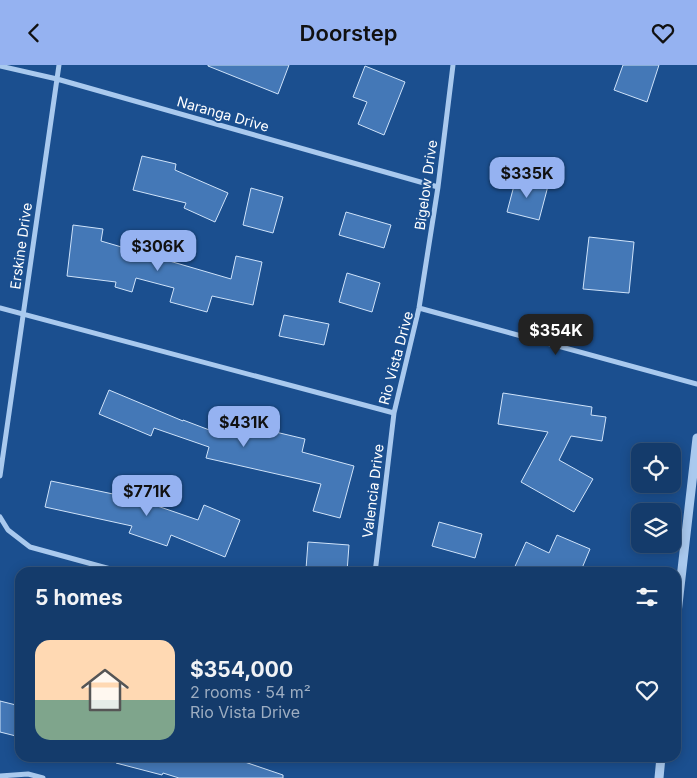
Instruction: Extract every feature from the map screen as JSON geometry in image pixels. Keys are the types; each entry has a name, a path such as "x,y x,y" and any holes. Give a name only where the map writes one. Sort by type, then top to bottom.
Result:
{"street":[{"path":"57,79 59,65"},
{"name":"Bigelow Drive","path":"420,308 438,187 452,65"},
{"name":"Naranga Drive","path":"0,66 57,79 438,187"},
{"name":"Erskine Drive","path":"0,476 57,79"},
{"name":"Rio Vista Drive","path":"0,308 394,413 420,308 697,384"},
{"name":"Valencia Drive","path":"376,567 394,413"},
{"path":"681,578 697,438"},
{"path":"0,517 8,529 30,547 103,567"},
{"path":"659,778 661,762"},
{"path":"0,776 28,774 43,778"}],"building":[{"path":"208,65 289,65 278,94"},
{"path":"623,65 659,65 647,102 614,90"},
{"path":"365,66 405,82 384,135 358,124 367,102 353,97"},
{"path":"142,156 176,164 175,170 228,193 215,222 184,208 186,203 133,190"},
{"path":"516,178 548,186 539,220 507,212"},
{"path":"251,188 283,197 273,233 243,225"},
{"path":"346,212 391,225 384,248 339,235"},
{"path":"73,225 103,229 101,241 231,279 236,256 262,262 253,305 212,296 207,312 170,302 174,288 136,278 132,292 115,287 116,282 67,276"},
{"path":"589,237 634,242 629,293 583,289"},
{"path":"347,273 380,283 372,312 339,302"},
{"path":"284,315 329,324 324,345 279,336"},
{"path":"109,390 212,431 216,415 247,422 246,425 305,439 302,452 354,466 340,518 313,511 321,484 206,458 209,447 154,428 151,436 99,414"},
{"path":"503,393 592,407 591,415 606,417 602,441 571,436 559,460 593,479 574,512 521,482 548,432 498,424"},
{"path":"51,481 137,499 198,520 204,505 240,520 225,557 171,535 167,546 129,533 132,526 45,507"},
{"path":"439,522 482,534 475,558 432,546"},
{"path":"557,535 590,549 582,567 515,567 526,542 549,553"},
{"path":"308,542 349,545 347,567 306,567"},
{"path":"0,701 15,705 15,736 0,732"},
{"path":"245,762 283,775 283,778 179,778 116,763"}]}
